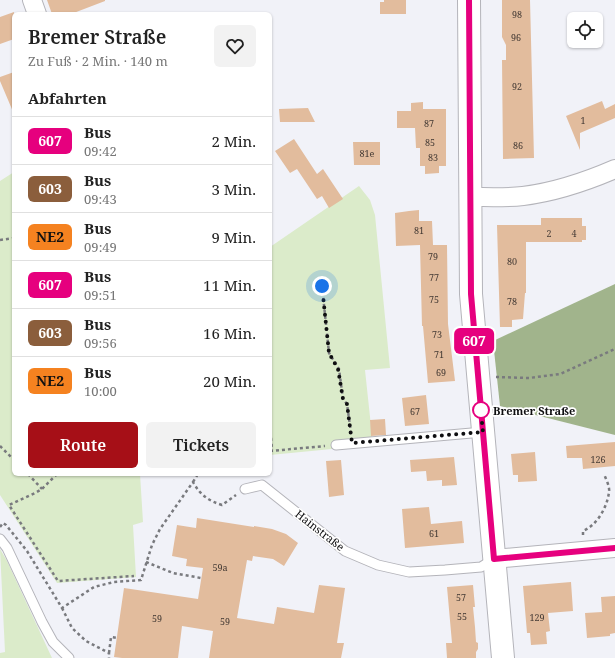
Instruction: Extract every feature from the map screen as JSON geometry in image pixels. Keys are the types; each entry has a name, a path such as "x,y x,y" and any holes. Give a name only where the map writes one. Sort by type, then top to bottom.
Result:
{"street":[{"path":"32,0 36,12"},
{"path":"469,0 471,294 477,377 503,658"},
{"path":"470,197 522,196 554,191 592,179 615,169"},
{"path":"494,559 615,548"}],"lane":[{"path":"336,445 483,432"},
{"name":"Hainstraße","path":"245,489 262,484 345,551 378,565 409,572 481,567 494,559"},
{"path":"0,539 7,548 42,622 54,642 69,658"}],"path":[{"path":"0,240 12,238"},
{"path":"322,286 329,353 338,369 343,399 347,404 352,443"},
{"path":"477,377 529,378 560,374 615,349"},
{"path":"272,451 336,445"},
{"path":"0,446 12,458"},
{"path":"584,550 582,531 595,524 604,508 610,491 604,474"},
{"path":"30,476 42,489"},
{"path":"55,476 35,494 9,505 58,581 134,576"},
{"path":"62,608 94,587 114,582 141,580 152,545 160,529 197,476"},
{"path":"193,482 201,495 222,505 245,489"},
{"path":"0,527 3,523 8,528"},
{"path":"17,538 27,551 62,608 72,628 86,641 109,653"},
{"path":"146,562 174,573 201,578"},
{"path":"109,658 111,637 116,638"}],"green space":[{"path":"12,173 12,476 140,476 143,522 133,525 136,577 57,583 0,495 0,181"},
{"path":"359,186 370,200 375,215 390,368 365,370 373,445 272,455 272,246"},
{"path":"615,284 615,435 500,406 493,341"},
{"path":"0,549 52,658 0,658 0,653 5,652"}],"building":[{"path":"47,0 105,0 76,12 51,12"},
{"path":"384,0 406,0 406,14 380,14 380,2 384,2"},
{"path":"502,0 530,0 534,158 503,159 502,60 506,60 506,45 502,37"},
{"path":"12,13 12,40 0,44 0,17"},
{"path":"12,73 12,109 0,81 0,77"},
{"path":"602,101 605,109 615,104 615,118 580,133 580,150 566,116"},
{"path":"423,102 423,109 446,109 446,166 439,166 439,173 425,174 425,166 420,166 420,148 416,148 415,128 397,128 397,111 411,111 411,103"},
{"path":"308,108 315,122 280,122 279,109"},
{"path":"294,139 317,174 323,169 343,199 329,208 322,196 317,199 297,169 290,173 275,151"},
{"path":"353,142 380,142 380,165 354,165"},
{"path":"419,210 419,221 432,221 433,245 447,245 448,324 455,381 428,383 422,326 420,245 396,246 395,213"},
{"path":"541,218 582,218 582,226 586,226 586,240 582,240 582,242 526,242 526,293 523,319 512,320 512,327 500,327 497,225 541,225"},
{"path":"426,395 429,424 405,426 402,398"},
{"path":"385,419 386,435 371,436 370,420"},
{"path":"615,442 615,466 583,469 582,458 567,458 566,446"},
{"path":"535,452 537,481 518,482 518,475 513,475 511,454"},
{"path":"454,457 457,485 442,486 442,480 427,481 426,471 411,472 410,460"},
{"path":"341,460 344,495 329,497 326,461"},
{"path":"429,507 431,524 462,521 464,543 405,548 402,509"},
{"path":"197,518 272,529 286,534 298,543 284,566 273,559 253,556 252,561 247,560 237,618 274,624 277,607 314,613 319,585 345,588 337,643 344,643 341,658 209,658 213,631 182,626 178,658 114,657 124,588 198,599 203,568 186,566 187,559 172,556 177,525 196,528"},
{"path":"571,582 573,611 548,613 550,631 546,632 547,644 531,645 530,633 527,633 523,586"},
{"path":"473,585 476,642 478,643 476,658 447,658 446,643 452,643 447,587"},
{"path":"615,596 615,633 610,634 610,636 587,638 585,613 602,612 601,597"}],"bus line":[{"name":"607","path":"469,0 471,294 494,559 615,548"}],"place":[{"name":"Bremer Straße","path":"481,410"}],"route":[{"path":"322,286 329,353 338,369 343,399 347,404 352,443 483,432 480,404 481,410"}]}
